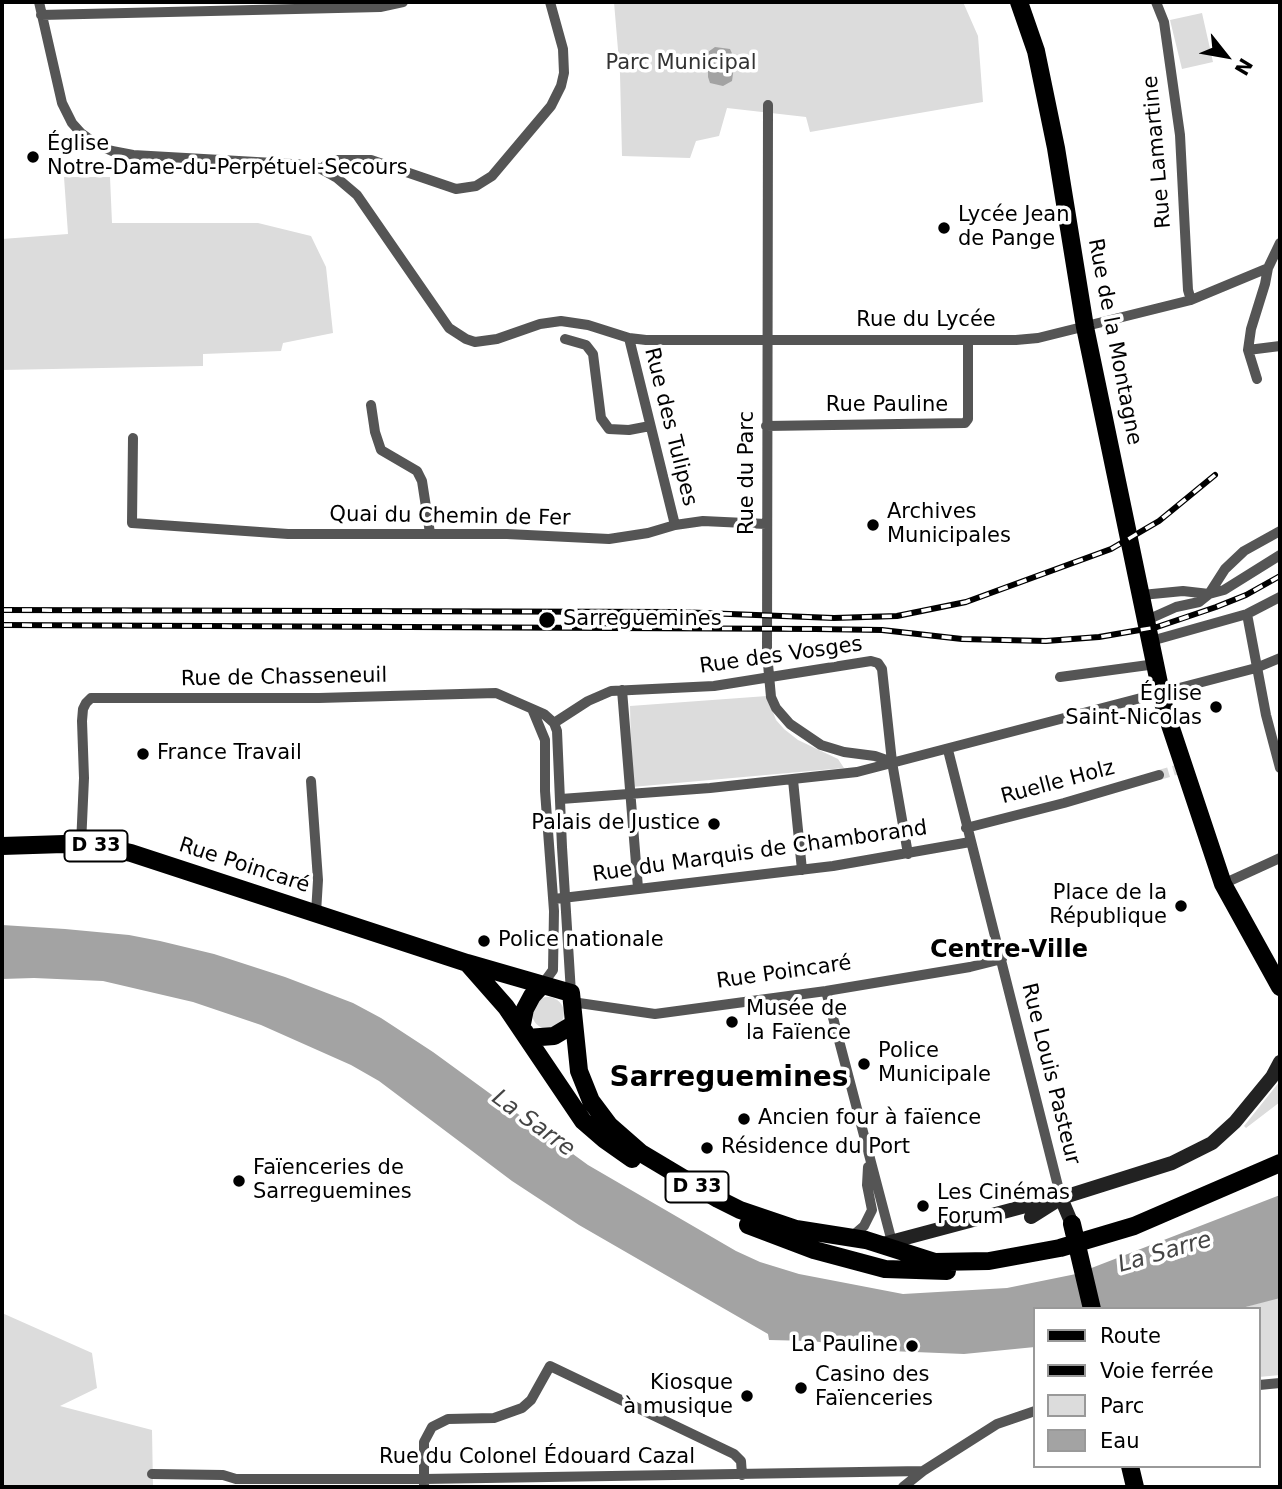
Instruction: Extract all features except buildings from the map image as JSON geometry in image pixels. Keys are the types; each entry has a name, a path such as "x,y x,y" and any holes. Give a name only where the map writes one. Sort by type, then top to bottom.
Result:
{"main road":[{"name":"Rue de la Montagne","path":"1019,2 1036,51 1056,148 1085,327 1161,691 1180,769 1223,884 1280,987"},
{"name":"Rue Poincaré","path":"2,846 81,845 131,853 542,985"},
{"name":"Rue Poincaré","path":"467,963 525,1026"},
{"name":"D 33","path":"542,985 572,997 579,1072 586,1092 599,1114 629,1144 658,1164 740,1210 796,1229 891,1247 935,1262 989,1262 1060,1248 1133,1226 1280,1163"},
{"path":"542,985 532,996 525,1026 554,1036 574,1024"},
{"name":"D 33","path":"525,1026 583,1121 625,1154 745,1224 788,1241 885,1269 989,1271 1062,1259 1137,1233 1280,1173"},
{"path":"1072,1230 1091,1307"},
{"path":"1130,1468 1135,1487"}],"street":[{"path":"39,2 62,103 72,123 96,144 112,151 133,155 309,165 321,169 332,160 371,160 456,189 476,186 492,176 551,106 564,74 564,49 550,2"},
{"path":"41,15 403,2"},
{"name":"Rue Lamartine","path":"1156,2 1164,22 1180,135 1188,290 1191,300"},
{"name":"Rue du Parc","path":"768,105 766,524 769,684 776,708 809,739 833,750 875,756 892,762"},
{"name":"Rue du Lycée","path":"321,169 357,195 449,328 457,335 475,342 497,340 540,324 561,321 646,340 1038,338 1191,300 1268,268"},
{"path":"1257,379 1248,350 1251,329 1268,268 1280,243"},
{"name":"Rue des Tulipes","path":"629,338 675,525"},
{"path":"565,339 586,345 593,354 601,418 609,429 629,430 650,426"},
{"name":"Rue Pauline","path":"766,426 965,424 968,419 968,340"},
{"path":"1248,350 1280,346"},
{"path":"371,405 381,450 418,471 430,533"},
{"name":"Quai du Chemin de Fer","path":"134,439 132,523 288,534 507,534 609,539 703,521 766,524"},
{"path":"1149,630 1176,607 1199,602 1209,594 1225,569 1244,551 1280,531"},
{"path":"1142,595 1183,591 1209,594 1224,590 1280,555"},
{"path":"1149,630 1247,614 1280,597"},
{"path":"1247,614 1256,668 1280,768"},
{"path":"549,813 553,804 561,799 842,775 948,750 1161,691 1256,668 1280,657"},
{"name":"Rue des Vosges","path":"554,723 600,695 622,690 733,684 871,661 878,663 883,681 892,762 908,854"},
{"path":"1060,677 1156,664"},
{"path":"622,690 638,888"},
{"name":"Rue de Chasseneuil","path":"81,845 84,778 82,721 86,703 99,697 319,698 485,691 515,700 533,711"},
{"path":"533,711 544,714 554,723 558,740 561,799 559,898 553,970 542,985"},
{"path":"533,711 545,740 545,791 572,997"},
{"name":"Rue Louis Pasteur","path":"948,750 1061,1198"},
{"name":"Ruelle Holz","path":"967,828 1159,775"},
{"path":"793,780 802,870"},
{"path":"311,781 318,880 316,913"},
{"name":"Rue du Marquis de Chamborand","path":"559,898 802,870 970,842"},
{"path":"1223,884 1280,858"},
{"name":"Rue Poincaré","path":"572,997 655,1014 826,991 957,970 1002,959"},
{"path":"826,991 891,1247"},
{"path":"891,1247 1171,1163 1212,1143 1235,1122 1272,1077 1280,1062"},
{"path":"849,1238 864,1226 872,1210 867,1185 869,1157"},
{"path":"868,1171 891,1247"},
{"path":"1031,1217 1061,1198"},
{"path":"1061,1198 1072,1230"},
{"path":"424,1483 424,1442 432,1427 447,1419 494,1418 522,1408 531,1401 550,1366 734,1454 741,1461 742,1475"},
{"path":"1261,1385 1280,1383"},
{"path":"902,1487 997,1424 1034,1411"},
{"name":"Rue du Colonel Édouard Cazal","path":"152,1474 223,1475 236,1479 283,1483 424,1483 923,1471"}],"green space":[{"name":"Parc Municipal","path":"614,2 963,2 978,36 983,102 810,132 806,117 727,108 719,136 696,141 690,158 622,156 620,74"},
{"path":"1202,13 1213,62 1182,69 1170,20"},
{"path":"64,177 110,177 112,223 258,223 311,236 326,267 333,333 283,343 281,351 203,354 203,366 2,370 2,239 68,234"},
{"path":"767,696 776,720 784,729 798,740 838,759 844,768 632,787 630,706"},
{"path":"548,997 559,1002 564,1013 559,1024 548,1029 537,1024 532,1013 537,1002"},
{"path":"1280,1081 1280,1102 1246,1128 1244,1126"},
{"path":"1280,1297 1280,1375 1261,1377 1261,1307 1245,1307"},
{"path":"2,1313 92,1353 97,1388 60,1406 152,1430 153,1487 2,1487"}],"water":[{"path":"715,47 730,49 735,60 732,81 723,86 710,83 708,77 708,52"},
{"name":"La Sarre","path":"2,925 129,935 214,954 285,977 353,1003 381,1018 433,1052 588,1165 736,1251 760,1262 799,1274 903,1294 1007,1288 1076,1274 1280,1195 1280,1298 1246,1307 1034,1307 1034,1347 964,1354 890,1351 812,1341 769,1340 768,1334 579,1225 512,1181 379,1081 351,1065 261,1025 193,1002 103,981 2,979"}],"tunnel":[{"path":"1159,775 1176,770"}],"railway":[{"path":"2,610 678,612 834,618 897,616 966,602 1111,549 1159,521 1215,475"},
{"path":"2,625 882,630 962,639 1046,641 1099,637 1157,627 1246,595 1280,576"}],"place":[{"name":"Église Notre-Dame-du-Perpétuel-Secours","path":"33,157"},
{"name":"Lycée Jean de Pange","path":"944,228"},
{"name":"Archives Municipales","path":"873,525"},
{"name":"Sarreguemines","path":"547,620"},
{"name":"Église Saint-Nicolas","path":"1216,707"},
{"name":"France Travail","path":"143,754"},
{"name":"Palais de Justice","path":"714,824"},
{"name":"Place de la République","path":"1181,906"},
{"name":"Police nationale","path":"484,941"},
{"name":"Musée de la Faïence","path":"732,1022"},
{"name":"Police Municipale","path":"864,1064"},
{"name":"Ancien four à faïence","path":"744,1119"},
{"name":"Résidence du Port","path":"707,1148"},
{"name":"Faïenceries de Sarreguemines","path":"239,1181"},
{"name":"Les Cinémas Forum","path":"923,1206"},
{"name":"La Pauline","path":"912,1346"},
{"name":"Casino des Faïenceries","path":"801,1388"},
{"name":"Kiosque à musique","path":"747,1396"}],"district":[{"name":"Centre-Ville","path":"1009,951"},
{"name":"Sarreguemines","path":"729,1079"}]}
